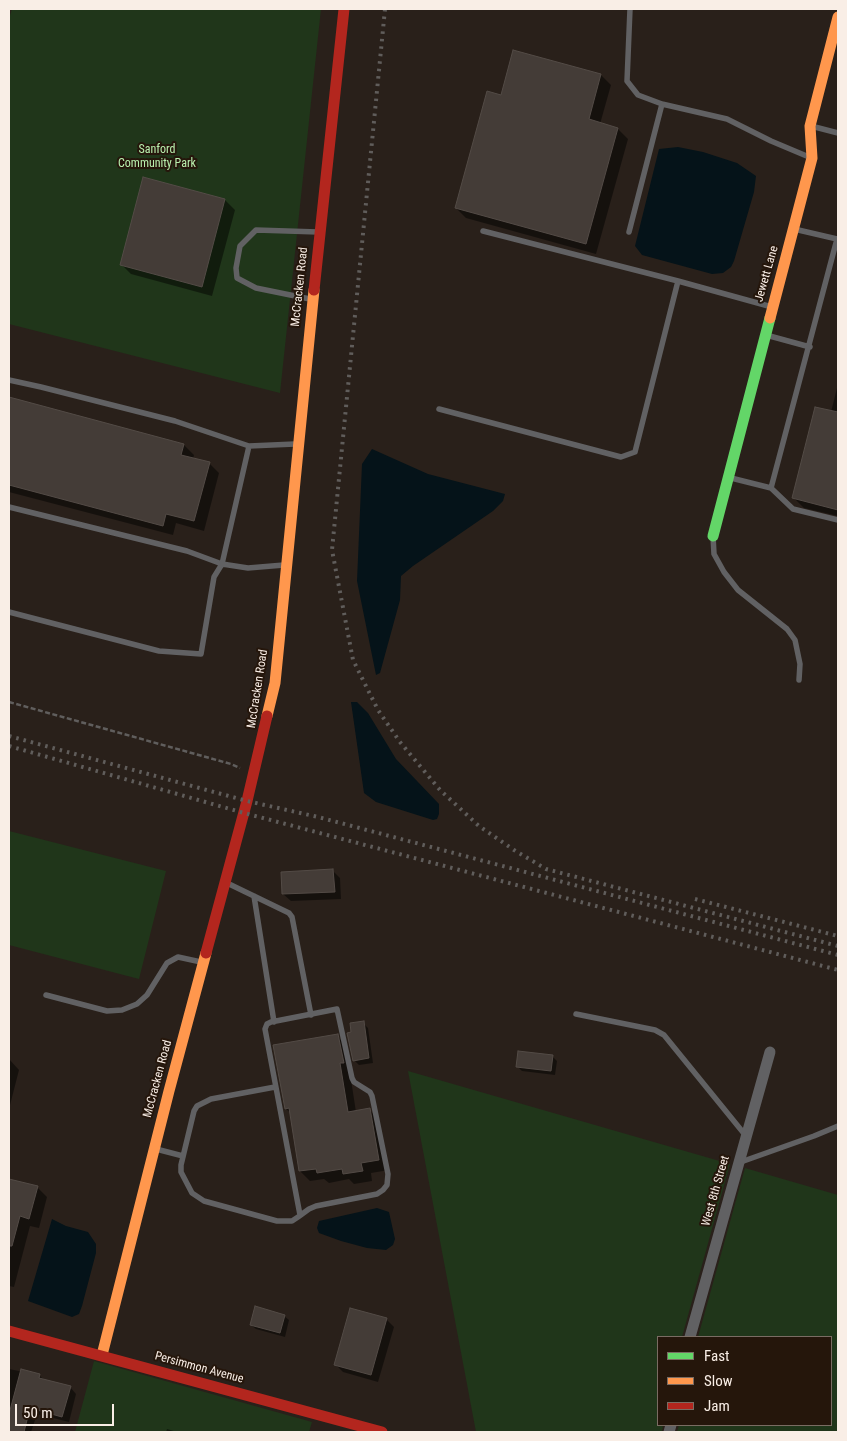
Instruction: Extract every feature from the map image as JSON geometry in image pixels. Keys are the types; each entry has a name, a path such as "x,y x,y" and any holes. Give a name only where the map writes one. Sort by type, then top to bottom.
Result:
{"street":[{"name":"McCracken Road","path":"102,1355 154,1149 254,775 275,683 312,300 344,9"},
{"name":"Jewett Lane","path":"713,536 730,478 772,307 812,158 810,126 838,17"},
{"name":"West 8th Street","path":"690,1336 770,1052"},
{"name":"Persimmon Avenue","path":"9,1331 382,1432"}],"lane":[{"path":"630,9 627,81 638,96 662,104 727,119 771,141 812,158"},
{"path":"629,232 662,104"},
{"path":"810,126 838,133"},
{"path":"771,488 838,239 794,229"},
{"path":"312,300 256,288 237,278 236,268 240,246 256,230 320,232"},
{"path":"483,231 772,307"},
{"path":"439,409 621,457 635,452 678,281"},
{"path":"766,334 810,347"},
{"path":"9,380 175,421 249,446 298,444"},
{"path":"9,612 160,652 201,654 214,577 222,564 249,446"},
{"path":"730,478 771,488 793,509 838,520"},
{"path":"9,507 187,551 222,564 248,568 287,565"},
{"path":"713,536 714,554 724,572 738,590 787,629 795,640 800,664 799,680"},
{"path":"225,882 289,912 292,917 311,1015"},
{"path":"254,896 274,1022"},
{"path":"46,995 107,1011 122,1010 137,1004 147,995 167,963 178,957 204,962"},
{"path":"275,1088 211,1099 198,1106 194,1112 183,1156 181,1165 182,1177 192,1193 204,1202 277,1221 292,1221 316,1206 377,1194 387,1185 388,1180 372,1096 370,1092 354,1082 352,1078 337,1010 274,1022 267,1024 265,1029 300,1215"},
{"path":"576,1014 655,1030 664,1035 746,1136"},
{"path":"738,1163 838,1126"},
{"path":"154,1149 183,1156"}],"path":[{"path":"9,702 231,764 254,775"}],"green space":[{"name":"Sanford Community Park","path":"12,9 321,9 280,393 9,324 9,19"},
{"path":"9,831 166,871 139,979 9,945"},
{"path":"408,1071 730,1164 682,1336 657,1336 657,1426 663,1426 662,1432 476,1432"},
{"path":"745,1168 838,1195 838,1432 677,1432 679,1426 832,1426 832,1336 698,1336"},
{"path":"94,1361 312,1422 309,1432 75,1432"}],"shaded area":[{"path":"678,147 703,152 737,163 756,176 754,192 734,261 731,267 723,273 712,274 642,255 635,246 659,149"},
{"path":"372,449 428,474 505,494 503,501 493,511 401,576 400,600 380,673 376,675 357,581 362,464"},
{"path":"351,702 357,702 368,713 396,759 439,804 437,819 433,820 376,802 364,793"},
{"path":"377,1208 389,1212 395,1239 393,1245 386,1250 367,1248 341,1241 319,1233 317,1228 319,1221"},
{"path":"52,1219 66,1226 88,1232 96,1244 96,1253 82,1306 79,1314 72,1317 28,1301"}],"building":[{"path":"513,50 601,74 589,119 618,128 586,244 455,208 487,91 501,95"},
{"path":"143,177 225,199 202,287 120,265"},
{"path":"9,397 184,444 181,455 210,462 194,521 166,514 163,526 9,485"},
{"path":"815,407 838,412 838,510 792,498"},
{"path":"333,869 335,892 282,894 281,872"},
{"path":"364,1021 369,1058 353,1061 347,1033 351,1032 350,1023"},
{"path":"338,1034 344,1063 340,1063 348,1112 370,1108 379,1160 361,1163 363,1171 343,1174 342,1169 317,1173 316,1169 299,1171 289,1108 285,1109 273,1045"},
{"path":"518,1051 553,1055 551,1071 516,1067"},
{"path":"9,1179 38,1186 29,1219 20,1216 12,1246 9,1246"},
{"path":"255,1306 285,1315 280,1333 250,1325"},
{"path":"350,1308 387,1318 371,1375 334,1365"},
{"path":"21,1369 40,1374 39,1378 71,1386 62,1417 30,1408 24,1432 9,1432 9,1414"}],"railway":[{"path":"385,9 332,550 353,660 378,710 400,742 440,790 479,826 546,869 838,946"},
{"path":"9,736 247,801 318,817 838,955"},
{"path":"9,746 244,813 838,970"},
{"path":"695,899 838,936"}],"traffic: fast":[{"path":"713,536 770,318"}],"traffic: slow":[{"path":"770,318 812,158 810,126 838,17"},
{"path":"267,716 275,683 314,290"},
{"path":"102,1355 206,953"}],"traffic: jam":[{"path":"314,290 344,9"},
{"path":"206,953 247,801 267,716"},
{"path":"9,1331 382,1432"}]}
